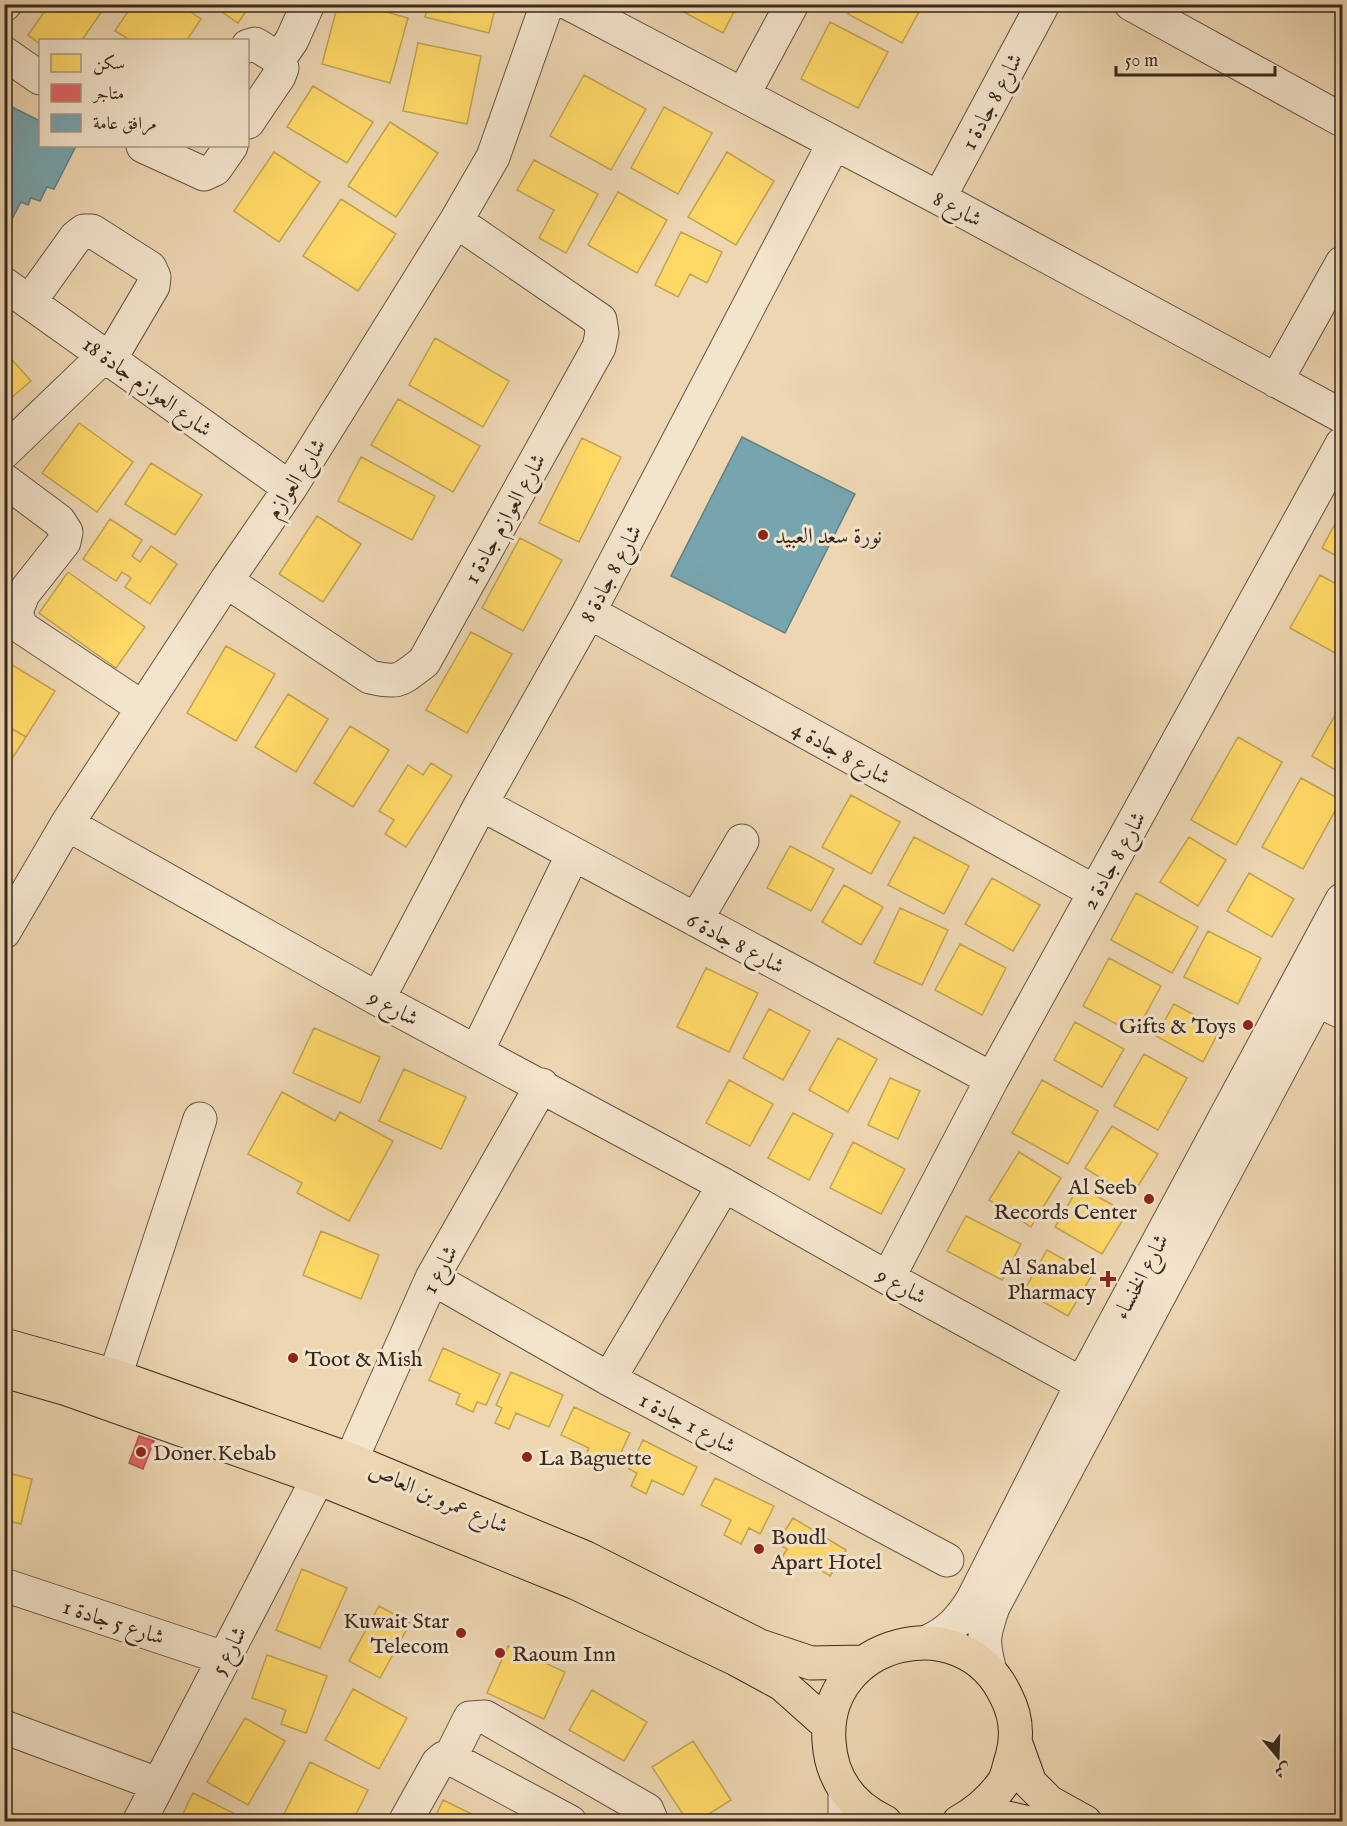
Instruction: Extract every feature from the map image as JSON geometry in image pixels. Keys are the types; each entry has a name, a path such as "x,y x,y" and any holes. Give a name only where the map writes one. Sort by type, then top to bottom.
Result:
{"main road":[{"name":"شارع عمرو بن العاص","path":"4,1345 115,1376 351,1460 586,1558 760,1646 811,1663 863,1662"},
{"name":"شارع عمرو بن العاص","path":"4,1371 67,1389 318,1478 576,1583 667,1625 782,1684 828,1725"},
{"path":"885,1821 845,1807 830,1760 828,1725 834,1701 842,1686 863,1662 894,1646 927,1642 950,1646 972,1656 990,1671 1002,1687 1011,1705 1016,1744 1029,1783 1049,1802 1085,1821"},
{"path":"969,1816 1004,1781 1016,1744"},
{"path":"969,1816 1025,1821"}],"street":[{"path":"279,59 292,40 308,4"},
{"name":"شارع العوازم","path":"4,932 67,824 226,581 290,488 456,221 493,157 547,4"},
{"name":"شارع 8","path":"570,4 939,198 1342,416"},
{"path":"743,95 792,4"},
{"name":"شارع 8 جادة 1","path":"939,198 1043,4"},
{"path":"1131,4 1342,120"},
{"path":"249,46 255,44 279,59 282,68 249,121"},
{"path":"4,53 39,77"},
{"name":"شارع 8 جادة 8","path":"378,999 481,804 589,612 834,143"},
{"path":"161,149 204,174 215,169 230,147"},
{"name":"شارع العوازم جادة 1","path":"226,581 370,677 389,681 403,678 424,662 599,347 603,333 600,320 456,221"},
{"path":"4,452 107,357 153,286 154,277 150,268 92,231 84,231 17,292"},
{"path":"1276,381 1342,263"},
{"name":"شارع العوازم جادة 18","path":"17,292 290,488"},
{"name":"شارع 8 جادة 2","path":"888,1278 992,1079 1342,444"},
{"path":"4,480 59,521 66,532 64,542 23,594 16,612 21,627 143,708"},
{"name":"شارع 8 جادة 4","path":"589,612 1095,892"},
{"name":"شارع 8 جادة 6","path":"481,804 992,1079"},
{"name":"شارع 9","path":"67,824 378,999 542,1085 1082,1384"},
{"path":"696,920 742,841"},
{"path":"477,1051 573,854"},
{"name":"شارع الخنساء","path":"927,1642 950,1629 968,1608 1082,1384 1342,900"},
{"name":"شارع الخنساء","path":"990,1671 983,1645 993,1607 1330,1006 1342,953"},
{"name":"شارع 1","path":"351,1460 432,1278 542,1085"},
{"path":"115,1376 200,1119"},
{"path":"609,1379 724,1185"},
{"name":"شارع 1 جادة 1","path":"432,1278 609,1379 947,1560"},
{"name":"شارع 5","path":"139,1821 318,1478"},
{"name":"شارع 5 جادة 1","path":"4,1585 224,1658"},
{"path":"450,1758 470,1718 485,1716 646,1810 652,1821"},
{"path":"4,1727 157,1784"},
{"path":"405,1821 438,1763 444,1758 450,1758 570,1821"}],"building: سكن":[{"path":"50,4 107,4 83,39 39,39 39,43 28,35"},
{"path":"133,4 179,4 201,19 188,39 128,39 115,31"},
{"path":"210,4 251,4 238,23"},
{"path":"338,4 358,4 408,18 390,83 322,64"},
{"path":"429,4 496,4 489,33 425,17"},
{"path":"680,4 738,4 723,33 678,9"},
{"path":"854,4 923,4 902,43 848,14"},
{"path":"830,22 888,52 858,108 801,79"},
{"path":"418,43 481,56 467,124 403,111"},
{"path":"584,75 646,109 611,170 550,136"},
{"path":"313,86 373,122 347,163 287,127"},
{"path":"664,107 712,133 678,194 631,168"},
{"path":"390,122 438,153 396,217 348,186"},
{"path":"274,152 320,182 279,242 234,211"},
{"path":"727,152 774,181 736,245 688,217"},
{"path":"534,160 598,194 566,253 539,238 554,210 517,190"},
{"path":"618,192 667,220 637,273 588,245"},
{"path":"341,199 396,234 358,291 303,256"},
{"path":"681,232 722,252 707,283 690,274 678,297 655,285"},
{"path":"435,338 509,381 483,427 409,385"},
{"path":"4,351 31,381 4,404"},
{"path":"398,399 480,446 453,492 371,445"},
{"path":"79,423 133,462 97,512 42,473"},
{"path":"582,438 621,457 579,542 539,523"},
{"path":"361,457 435,496 412,540 338,501"},
{"path":"151,463 202,495 175,535 125,504"},
{"path":"1342,511 1342,559 1322,548"},
{"path":"317,516 361,544 323,602 279,574"},
{"path":"110,519 142,540 132,556 140,562 151,546 177,564 150,604 125,587 131,578 122,572 116,581 83,559"},
{"path":"520,538 562,560 523,631 482,608"},
{"path":"68,572 145,627 116,668 39,613"},
{"path":"1320,575 1342,587 1342,640 1335,653 1290,628"},
{"path":"471,632 512,654 467,733 426,710"},
{"path":"226,646 275,674 236,741 187,713"},
{"path":"4,660 55,691 26,737 4,724 4,711 9,703 4,700"},
{"path":"288,694 328,719 296,772 255,747"},
{"path":"1342,703 1342,774 1312,756"},
{"path":"4,724 26,737 4,771"},
{"path":"350,726 389,750 353,807 314,783"},
{"path":"1238,737 1282,762 1236,845 1191,820"},
{"path":"431,763 452,776 406,847 385,834 394,820 379,811 408,765 423,775"},
{"path":"1301,778 1341,800 1303,869 1262,847"},
{"path":"851,795 900,822 871,874 822,847"},
{"path":"914,837 969,866 944,914 888,885"},
{"path":"1189,837 1226,860 1198,906 1160,882"},
{"path":"790,846 834,869 811,911 767,888"},
{"path":"1249,873 1294,899 1272,937 1227,911"},
{"path":"992,878 1040,905 1013,951 965,924"},
{"path":"844,885 883,907 861,945 822,922"},
{"path":"1136,893 1198,927 1172,973 1111,940"},
{"path":"900,908 948,930 922,985 874,963"},
{"path":"1208,931 1261,958 1238,1004 1184,977"},
{"path":"960,944 1006,968 982,1015 935,990"},
{"path":"1109,958 1161,986 1135,1034 1083,1006"},
{"path":"706,968 758,993 729,1052 677,1027"},
{"path":"1174,1004 1220,1029 1203,1062 1156,1036"},
{"path":"769,1009 810,1031 783,1080 743,1058"},
{"path":"1075,1022 1124,1049 1102,1087 1054,1060"},
{"path":"314,1028 380,1057 360,1103 293,1073"},
{"path":"838,1038 877,1059 848,1112 809,1090"},
{"path":"1144,1054 1187,1078 1158,1130 1114,1106"},
{"path":"404,1069 466,1097 441,1149 379,1121"},
{"path":"890,1078 920,1091 898,1139 868,1125"},
{"path":"729,1080 773,1104 750,1146 706,1123"},
{"path":"1042,1080 1098,1111 1068,1164 1012,1133"},
{"path":"282,1092 335,1121 340,1112 393,1141 349,1221 297,1193 302,1183 248,1154"},
{"path":"793,1113 833,1134 809,1180 768,1158"},
{"path":"1112,1126 1158,1154 1131,1197 1085,1168"},
{"path":"853,1142 905,1169 881,1214 830,1188"},
{"path":"1019,1152 1061,1178 1031,1227 989,1200"},
{"path":"1079,1186 1127,1213 1102,1254 1055,1227"},
{"path":"966,1216 1021,1244 1002,1280 947,1251"},
{"path":"321,1231 379,1255 361,1299 303,1275"},
{"path":"1047,1250 1092,1275 1068,1316 1024,1291"},
{"path":"443,1348 500,1374 486,1405 477,1402 473,1412 456,1404 460,1394 429,1380"},
{"path":"511,1372 563,1395 549,1427 516,1413 509,1429 495,1423 502,1408 496,1405"},
{"path":"574,1407 630,1433 617,1461 606,1456 600,1469 583,1461 589,1448 561,1435"},
{"path":"643,1440 697,1467 683,1495 652,1480 646,1494 631,1486 637,1473 629,1469"},
{"path":"4,1472 32,1479 21,1524 4,1520"},
{"path":"715,1478 774,1506 760,1534 749,1528 741,1544 724,1535 731,1520 701,1505"},
{"path":"793,1518 846,1550 830,1576 801,1558 795,1569 780,1561 787,1549 777,1543"},
{"path":"302,1569 347,1588 320,1648 276,1630"},
{"path":"379,1606 410,1623 380,1678 349,1661"},
{"path":"508,1646 565,1672 544,1719 487,1693"},
{"path":"267,1655 327,1676 306,1733 281,1724 286,1710 252,1698"},
{"path":"353,1689 407,1718 379,1769 325,1740"},
{"path":"592,1690 647,1722 624,1761 569,1730"},
{"path":"245,1718 285,1741 248,1805 207,1782"},
{"path":"693,1741 731,1800 696,1822 688,1822 652,1767"},
{"path":"310,1762 368,1790 352,1822 289,1822 282,1818"},
{"path":"193,1793 233,1813 230,1819 235,1822 179,1822"},
{"path":"443,1800 488,1822 433,1822"}],"building: متاجر":[{"name":"Doner Kebab","path":"139,1436 154,1441 143,1469 129,1463"}],"building: مرافق عامة":[{"path":"4,103 39,120 39,147 75,147 54,189 47,187 40,201 31,198 28,205 21,202 12,219 4,216"},
{"name":"نورة سعد العبيد","path":"742,437 855,494 785,633 671,576"}],"place":[{"name":"نورة سعد العبيد","path":"763,535"},
{"name":"Gifts & Toys","path":"1248,1025"},
{"name":"Al Seeb Records Center","path":"1149,1199"},
{"name":"Al Sanabel Pharmacy","path":"1108,1279"},
{"name":"Toot & Mish","path":"293,1358"},
{"name":"Doner Kebab","path":"141,1452"},
{"name":"La Baguette","path":"527,1457"},
{"name":"Boudl Apart Hotel","path":"759,1549"},
{"name":"Kuwait Star Telecom","path":"461,1633"},
{"name":"Raoum Inn","path":"500,1653"}]}
